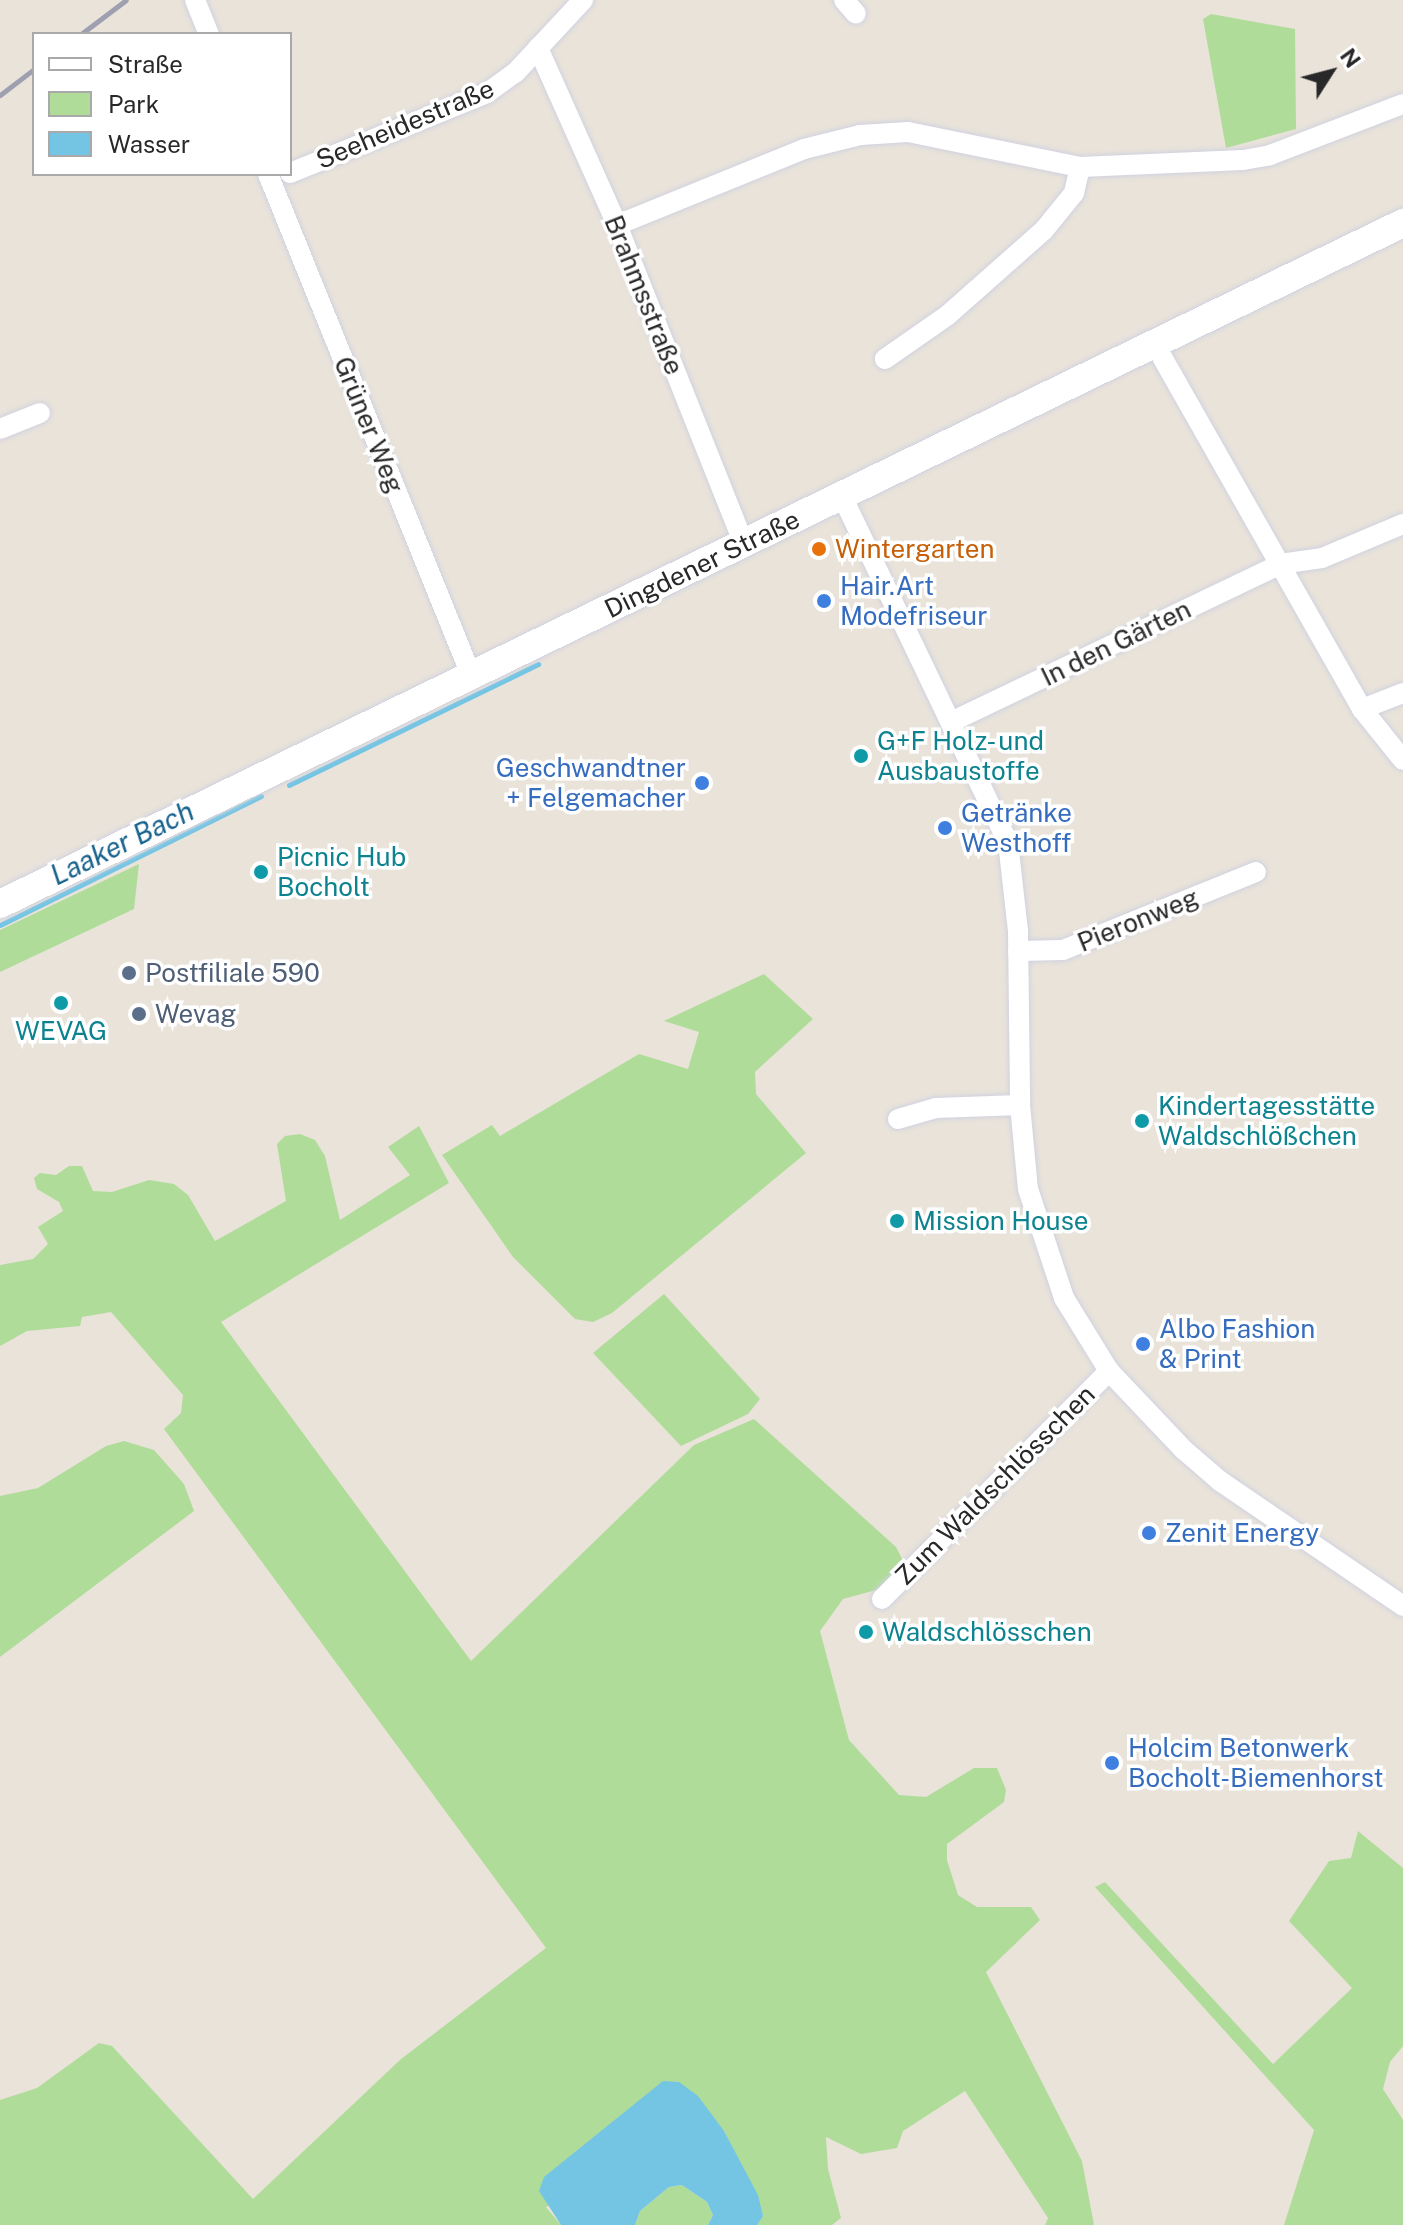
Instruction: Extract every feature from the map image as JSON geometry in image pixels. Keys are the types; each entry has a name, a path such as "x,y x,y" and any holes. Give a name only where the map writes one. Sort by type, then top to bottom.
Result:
{"main road":[{"name":"Dingdener Straße","path":"0,904 1403,223"}],"street":[{"path":"195,0 208,32"},
{"name":"Seeheidestraße","path":"292,171 487,93 538,48 583,0"},
{"name":"Brahmsstraße","path":"538,48 617,225 744,544"},
{"path":"617,225 804,149 860,135 908,132 1080,167 1193,166 1257,158 1403,104"},
{"path":"885,359 977,291 1044,230 1074,193 1080,167"},
{"name":"Grüner Weg","path":"280,176 471,675"},
{"path":"1162,357 1362,709 1403,760"},
{"path":"0,429 40,413"},
{"name":"Zum Waldschlösschen","path":"842,496 953,721 1008,842 1018,951 1020,1105 1028,1189 1046,1255 1064,1298 1109,1371 1138,1407 1220,1481 1403,1606"},
{"name":"In den Gärten","path":"953,721 1280,564 1322,558 1403,524"},
{"path":"1362,709 1403,693"},
{"name":"Pieronweg","path":"1018,951 1063,950 1256,872"},
{"path":"898,1119 936,1108 1020,1105"},
{"name":"Zum Waldschlösschen","path":"882,1599 1109,1371"}],"green space":[{"path":"1211,14 1295,29 1296,129 1226,148 1203,19"},
{"path":"139,864 134,909 0,972 0,930"},
{"path":"764,974 813,1019 755,1072 756,1094 806,1153 612,1313 593,1322 575,1319 513,1257 442,1155 492,1125 500,1136 639,1054 688,1069 699,1032 664,1021"},
{"path":"419,1126 449,1183 221,1322 471,1661 694,1445 754,1419 896,1547 913,1580 843,1599 820,1631 849,1740 899,1795 926,1797 974,1768 997,1768 1006,1790 1004,1802 947,1844 947,1860 958,1895 977,1907 1031,1907 1040,1920 986,1972 1082,2161 1094,2225 1045,2225 1048,2218 965,2091 903,2131 897,2148 861,2154 826,2137 828,2169 841,2218 832,2225 757,2225 763,2215 724,2131 546,2207 561,2225 0,2225 0,2100 37,2088 99,2043 112,2046 253,2199 401,2059 546,1948 164,1429 181,1413 183,1395 111,1312 82,1317 80,1326 27,1331 0,1346 0,1265 33,1259 48,1244 38,1227 63,1211 59,1202 37,1189 34,1178 40,1173 56,1175 69,1166 82,1166 93,1191 112,1192 149,1180 174,1184 188,1195 215,1241 286,1201 277,1144 285,1136 300,1134 315,1140 325,1156 340,1220 410,1175 388,1147"},
{"path":"664,1294 760,1399 748,1414 681,1446 593,1353"},
{"path":"124,1441 154,1450 184,1484 194,1511 0,1657 0,1496 38,1488 106,1446"},
{"path":"1358,1831 1403,1868 1403,2046 1390,2062 1383,2089 1403,2120 1403,2225 1284,2225 1314,2130 1095,1887 1105,1882 1273,2064 1352,1988 1289,1921 1329,1861 1351,1858"},
{"path":"682,2185 707,2202 713,2215 708,2225 635,2225 640,2211 669,2187"}],"water":[{"path":"663,2081 679,2082 698,2096 724,2131 758,2195 763,2216 757,2225 708,2225 713,2215 707,2202 682,2185 669,2187 640,2211 635,2225 561,2225 539,2191 544,2177"}],"waterway":[{"name":"Laaker Bach","path":"289,785 538,664"},
{"name":"Laaker Bach","path":"0,925 261,796"}],"railway":[{"path":"84,32 126,0"},
{"path":"0,95 32,71"}],"place":[{"name":"Wintergarten","path":"819,549"},
{"name":"Hair.Art Modefriseur","path":"824,601"},
{"name":"G+F Holz- und Ausbaustoffe","path":"861,756"},
{"name":"Geschwandtner + Felgemacher","path":"702,783"},
{"name":"Getränke Westhoff","path":"945,828"},
{"name":"Picnic Hub Bocholt","path":"261,872"},
{"name":"Postfiliale 590","path":"129,973"},
{"name":"WEVAG","path":"61,1003"},
{"name":"Wevag","path":"139,1014"},
{"name":"Kindertagesstätte Waldschlößchen","path":"1142,1121"},
{"name":"Mission House","path":"897,1221"},
{"name":"Albo Fashion & Print","path":"1143,1344"},
{"name":"Zenit Energy","path":"1149,1533"},
{"name":"Waldschlösschen","path":"866,1632"},
{"name":"Holcim Betonwerk Bocholt-Biemenhorst","path":"1112,1763"}]}
